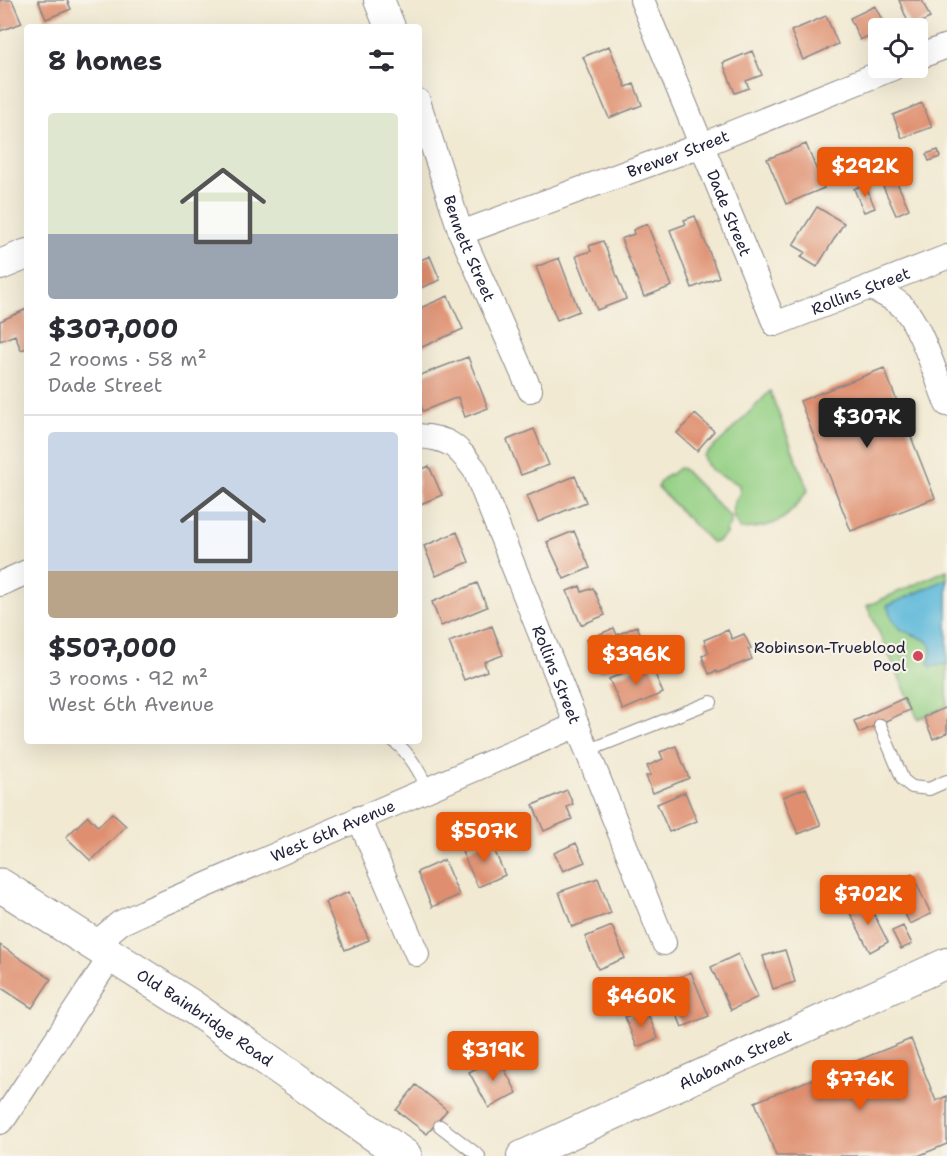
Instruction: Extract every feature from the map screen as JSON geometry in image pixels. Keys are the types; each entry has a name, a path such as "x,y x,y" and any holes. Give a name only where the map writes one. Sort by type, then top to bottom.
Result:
{"main road":[{"name":"Old Bainbridge Road","path":"0,885 191,1006 405,1156"}],"street":[{"path":"379,0 389,24"},
{"name":"Dade Street","path":"642,0 775,324"},
{"path":"928,53 947,46"},
{"name":"Brewer Street","path":"461,233 702,146 869,78"},
{"name":"Bennett Street","path":"422,113 461,233 530,390"},
{"path":"0,265 24,255"},
{"name":"Rollins Street","path":"775,324 947,257"},
{"path":"869,287 893,298 914,321 947,404"},
{"name":"Rollins Street","path":"422,436 450,442 475,470 664,943"},
{"path":"0,584 24,573"},
{"name":"West 6th Avenue","path":"0,1122 6,1117 120,922 577,725"},
{"path":"359,819 417,954"},
{"name":"Alabama Street","path":"526,1155 947,963"}],"lane":[{"path":"587,751 711,702"},
{"path":"880,725 903,780 912,787 930,789 947,781"},
{"path":"398,744 404,748 416,766 428,789"},
{"path":"440,1126 479,1156"}],"green space":[{"path":"770,391 808,490 787,516 773,524 740,529 732,511 740,493 739,485 710,469 704,456"},
{"path":"679,468 683,469 731,518 731,524 725,531 727,533 717,542 711,542 658,488 659,483 668,474 670,475"},
{"name":"Robinson-Trueblood Pool","path":"947,570 947,706 918,719 867,606"}],"water":[{"path":"947,579 947,664 931,667 929,664 930,645 927,641 898,627 887,606"}],"building":[{"path":"0,0 12,0 22,23 0,31"},
{"path":"38,0 67,0 71,9 46,19"},
{"path":"899,0 922,0 930,18 906,18"},
{"path":"875,6 881,18 868,18 868,36 860,40 850,18"},
{"path":"826,16 838,44 803,60 791,31"},
{"path":"609,46 626,87 634,84 642,105 609,118 583,57"},
{"path":"752,51 762,75 746,81 749,88 735,93 723,63"},
{"path":"922,103 932,127 902,138 893,115"},
{"path":"806,144 824,188 786,204 767,159"},
{"path":"938,150 940,157 929,161 926,154"},
{"path":"895,178 909,209 896,215 882,184"},
{"path":"865,184 875,208 864,212 854,189"},
{"path":"817,207 844,223 817,267 801,257 805,252 793,245"},
{"path":"695,216 719,277 692,288 670,230 686,224 684,220"},
{"path":"647,224 672,286 644,297 621,239 634,234 633,230"},
{"path":"603,241 626,299 597,310 576,256 591,251 589,246"},
{"path":"430,256 440,280 422,287 422,259"},
{"path":"559,258 579,311 557,320 536,267"},
{"path":"448,296 463,329 422,347 422,307"},
{"path":"24,310 24,349 21,350 15,335 0,341 0,321"},
{"path":"468,357 488,408 465,417 458,397 423,411 422,374"},
{"path":"884,368 935,498 851,531 800,401"},
{"path":"695,414 714,431 697,451 677,433"},
{"path":"534,429 549,465 521,475 507,440"},
{"path":"429,466 442,495 422,503 422,469"},
{"path":"575,476 586,502 538,522 527,496"},
{"path":"574,531 590,568 564,579 547,542"},
{"path":"457,532 469,562 436,576 424,546"},
{"path":"477,583 487,607 441,626 432,602"},
{"path":"580,586 582,592 593,588 605,615 581,625 567,591"},
{"path":"492,626 503,655 484,662 487,671 464,680 449,642"},
{"path":"637,626 648,651 600,672 586,640 614,628 617,635"},
{"path":"728,630 732,639 744,634 751,648 748,649 752,659 709,674 702,656 709,653 704,640"},
{"path":"650,662 663,693 623,710 609,679"},
{"path":"904,698 910,710 859,733 854,721"},
{"path":"947,707 947,733 933,739 924,717"},
{"path":"676,746 689,778 653,793 646,776 651,775 647,766 663,759 660,752"},
{"path":"806,788 821,825 798,834 783,797"},
{"path":"567,790 573,804 567,807 572,819 544,831 533,805"},
{"path":"685,792 697,821 669,832 657,804"},
{"path":"112,813 126,826 91,861 66,837 88,816 98,827"},
{"path":"490,840 505,875 478,887 462,852"},
{"path":"576,843 585,862 563,871 554,853"},
{"path":"444,860 459,895 432,907 417,872"},
{"path":"912,874 931,914 910,924 891,885"},
{"path":"598,878 611,913 572,927 559,892"},
{"path":"349,892 369,940 345,950 325,902"},
{"path":"866,899 888,942 870,952 848,909"},
{"path":"612,926 625,958 598,969 585,937"},
{"path":"903,926 912,944 901,949 892,931"},
{"path":"0,945 51,979 32,1008 0,987"},
{"path":"785,950 795,982 773,989 763,956"},
{"path":"738,954 758,997 731,1010 711,967"},
{"path":"691,972 709,1016 682,1027 664,984"},
{"path":"646,1009 658,1038 637,1047 625,1017"},
{"path":"911,1039 936,1101 947,1096 947,1144 918,1156 776,1156 755,1102"},
{"path":"498,1057 517,1093 489,1108 469,1072"},
{"path":"416,1085 447,1110 427,1134 396,1110"}],"place":[{"name":"Robinson-Trueblood Pool","path":"918,656"}]}
